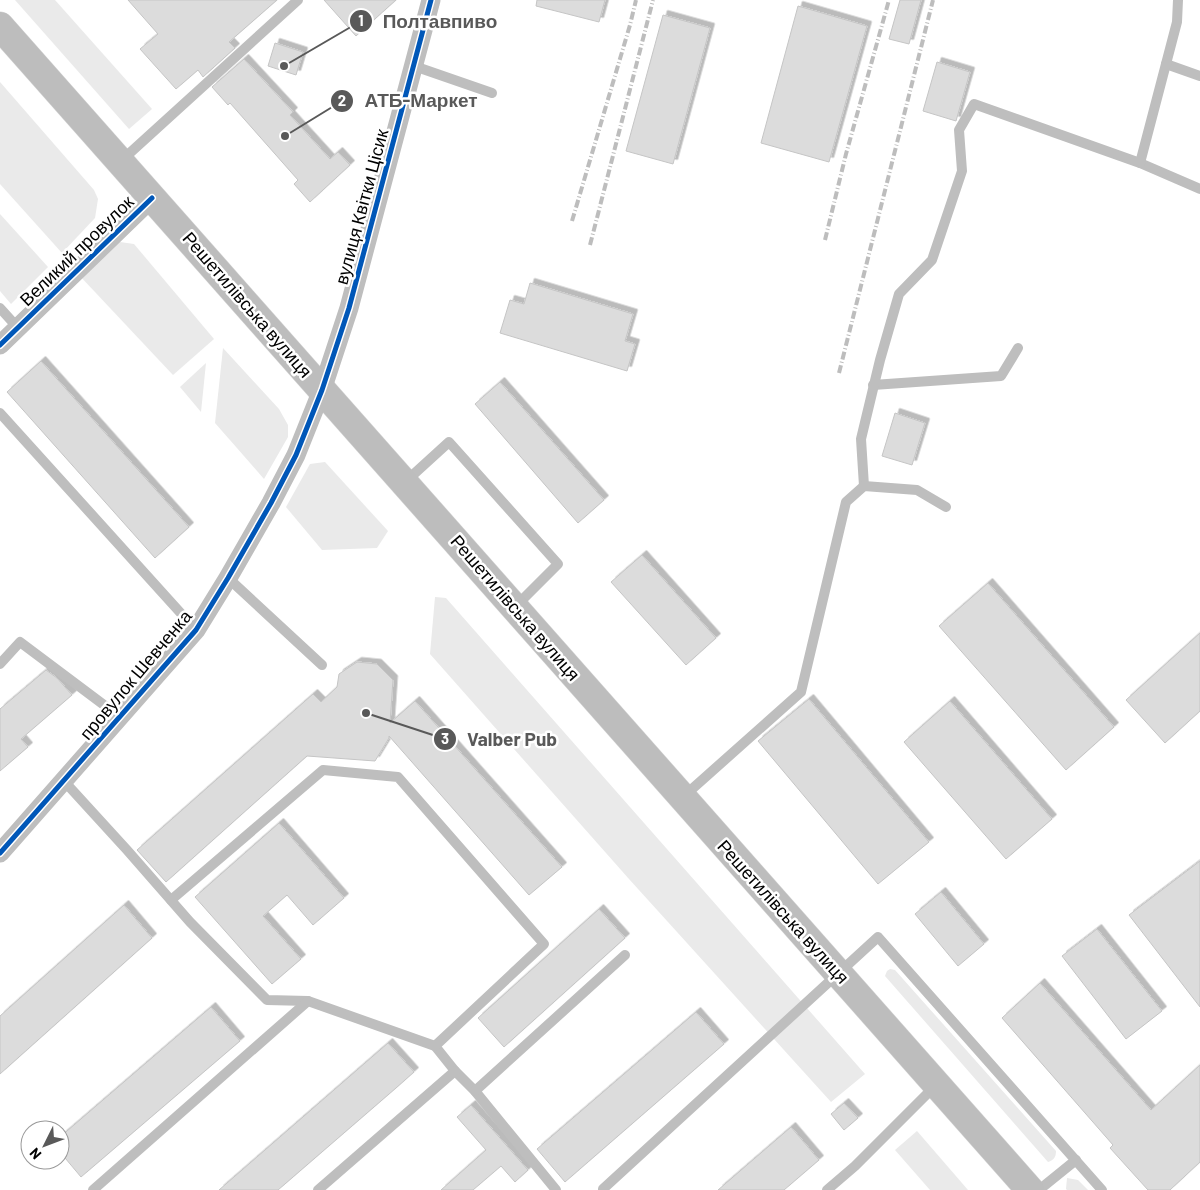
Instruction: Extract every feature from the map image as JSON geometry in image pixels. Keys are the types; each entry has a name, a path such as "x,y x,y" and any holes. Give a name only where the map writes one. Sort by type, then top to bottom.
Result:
{"main road":[{"name":"Решетилівська вулиця","path":"0,26 1030,1190"}],"street":[{"name":"вулиця Квітки Цісик","path":"322,390 350,308 431,0"},
{"name":"Великий провулок","path":"0,345 152,198"},
{"name":"провулок Шевченка","path":"0,853 196,630 271,503 296,455 322,390"}],"lane":[{"path":"120,162 298,0"},
{"path":"1140,163 1177,22 1178,0"},
{"path":"1166,64 1200,76"},
{"path":"414,66 492,94"},
{"path":"864,486 861,439 873,386 899,294 932,260 962,171 959,130 974,104 1140,163 1200,189"},
{"path":"0,308 18,328"},
{"path":"873,386 1002,376 1018,348"},
{"path":"0,413 196,630"},
{"path":"404,483 449,442 558,564 514,608"},
{"path":"682,798 801,692 846,502 864,486 917,490 946,506"},
{"path":"228,578 322,665"},
{"path":"0,664 20,642 120,717"},
{"path":"171,900 323,770 398,778 544,944 435,1046"},
{"path":"64,781 190,922 267,1000 308,1001 435,1046 475,1091 556,1190"},
{"path":"603,1189 878,937 1102,1190"},
{"path":"475,1091 624,955"},
{"path":"93,1190 308,1001"},
{"path":"318,1190 455,1070"},
{"path":"827,1190 855,1166 936,1084"},
{"path":"1039,1190 1076,1160"}],"shaded area":[{"path":"15,0 55,0 152,109 129,129"},
{"path":"0,82 94,190 98,199 95,218 62,253 0,184"},
{"path":"0,214 48,267 11,304 0,291"},
{"path":"120,242 134,244 214,339 173,375 79,275 109,245"},
{"path":"223,348 279,409 288,425 288,437 264,479 215,423"},
{"path":"206,363 201,412 180,387"},
{"path":"325,462 388,531 377,548 322,550 286,507 310,464"},
{"path":"435,597 446,598 865,1074 831,1102 629,879 430,654"},
{"path":"890,969 895,970 1056,1151 1053,1159 1048,1162 885,976"},
{"path":"917,1131 968,1190 930,1190 895,1150"},
{"path":"1067,1178 1078,1180 1088,1190 1067,1190"}],"building":[{"path":"128,0 277,0 229,42 235,48 203,77 198,70 176,89 140,49 158,34"},
{"path":"324,0 396,0 356,36"},
{"path":"537,0 605,0 599,22 536,6"},
{"path":"900,0 921,0 909,44 889,39"},
{"path":"798,6 867,26 829,162 761,143"},
{"path":"663,15 710,28 673,164 626,151"},
{"path":"275,43 303,52 296,75 268,66"},
{"path":"244,59 293,112 290,115 330,159 338,152 350,165 310,202 294,184 298,180 230,103 228,105 212,87"},
{"path":"937,62 970,72 956,121 923,111"},
{"path":"530,283 633,314 625,341 635,344 627,371 500,333 510,300 524,304"},
{"path":"41,361 189,527 155,558 7,392"},
{"path":"500,382 604,500 578,523 475,404"},
{"path":"895,413 925,423 912,465 882,456"},
{"path":"642,555 716,638 686,665 611,582"},
{"path":"988,583 1114,727 1066,770 939,626"},
{"path":"1200,633 1200,711 1165,743 1126,700"},
{"path":"357,662 377,664 393,680 390,723 415,701 562,867 529,895 389,736 375,761 307,756 166,882 137,850 313,694 321,702 337,687 339,674"},
{"path":"46,670 57,678 72,695 21,739 28,747 0,771 0,709"},
{"path":"809,699 929,842 878,884 758,741"},
{"path":"950,701 1052,819 1006,859 904,742"},
{"path":"279,823 344,898 313,925 287,895 263,916 301,959 272,984 195,897"},
{"path":"1200,861 1200,1007 1129,915"},
{"path":"941,892 984,944 958,966 915,914"},
{"path":"124,905 152,938 0,1074 0,1016"},
{"path":"599,909 625,938 504,1047 478,1018"},
{"path":"1097,929 1162,1011 1126,1039 1062,956"},
{"path":"1040,983 1151,1110 1200,1065 1200,1162 1170,1190 1148,1190 1110,1148 1113,1145 1002,1018"},
{"path":"211,1007 240,1041 81,1177 70,1164 70,1128"},
{"path":"696,1012 724,1044 565,1182 537,1149"},
{"path":"388,1043 414,1072 396,1088 278,1190 219,1190"},
{"path":"844,1103 858,1118 844,1130 831,1114"},
{"path":"471,1105 528,1170 515,1182 501,1166 473,1190 441,1190 486,1150 457,1117"},
{"path":"791,1127 819,1160 784,1190 718,1190"}],"railway":[{"path":"572,221 636,0"},
{"path":"590,245 653,0"},
{"path":"825,240 846,154 889,0"},
{"path":"839,373 933,0"}],"cycle path":[{"path":"0,853 196,630 271,503 296,455 322,390 349,308 431,0"},
{"path":"0,345 152,198"}],"place":[{"name":"Полтавпиво","path":"284,66"},
{"name":"АТБ-Маркет","path":"285,136"},
{"name":"Valber Pub","path":"366,713"}]}
